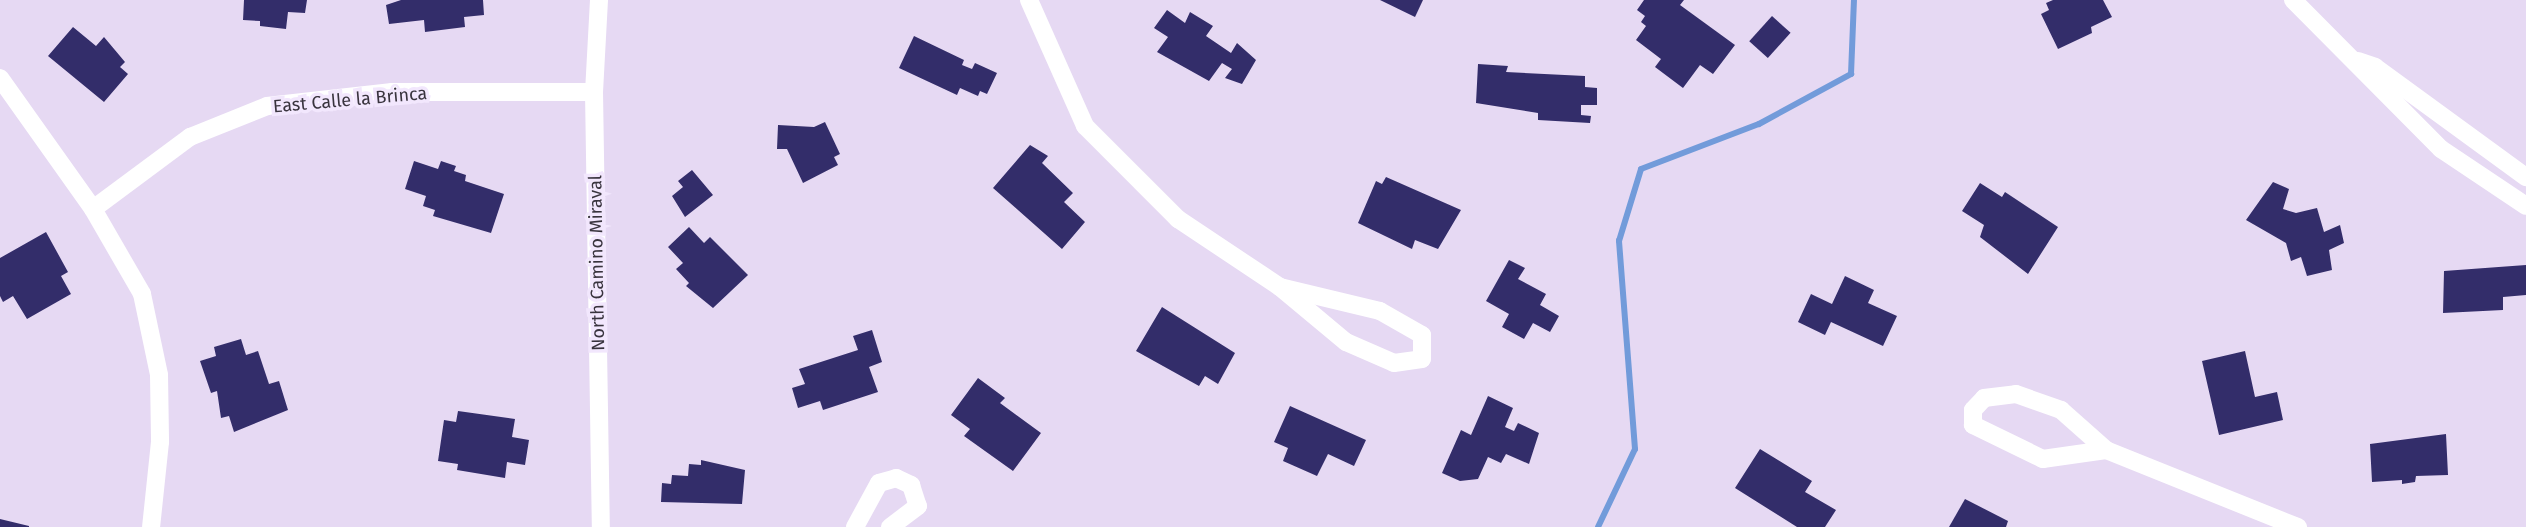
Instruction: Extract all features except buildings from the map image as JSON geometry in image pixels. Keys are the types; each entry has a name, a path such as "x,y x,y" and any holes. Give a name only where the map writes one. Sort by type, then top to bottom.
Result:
{"street":[{"name":"North Camino Miraval","path":"599,0 594,92 601,527"},
{"path":"1029,0 1085,126 1178,219 1280,287 1346,342 1394,363 1422,359 1422,335 1380,311 1280,287"},
{"path":"2292,0 2441,149 2526,206"},
{"path":"2351,59 2375,66 2526,177"},
{"path":"0,78 93,209 142,295 159,374 160,442 151,527"},
{"name":"East Calle la Brinca","path":"93,209 190,137 267,106 393,92 594,92"},
{"path":"2106,450 2043,459 1973,425 1973,410 1983,398 2016,394 2062,410 2106,450 2298,527"},
{"path":"855,527 878,483 897,478 911,485 918,506 890,527"}],"waterway":[{"path":"1598,527 1635,449 1619,241 1641,169 1759,124 1851,74 1854,0"}]}
